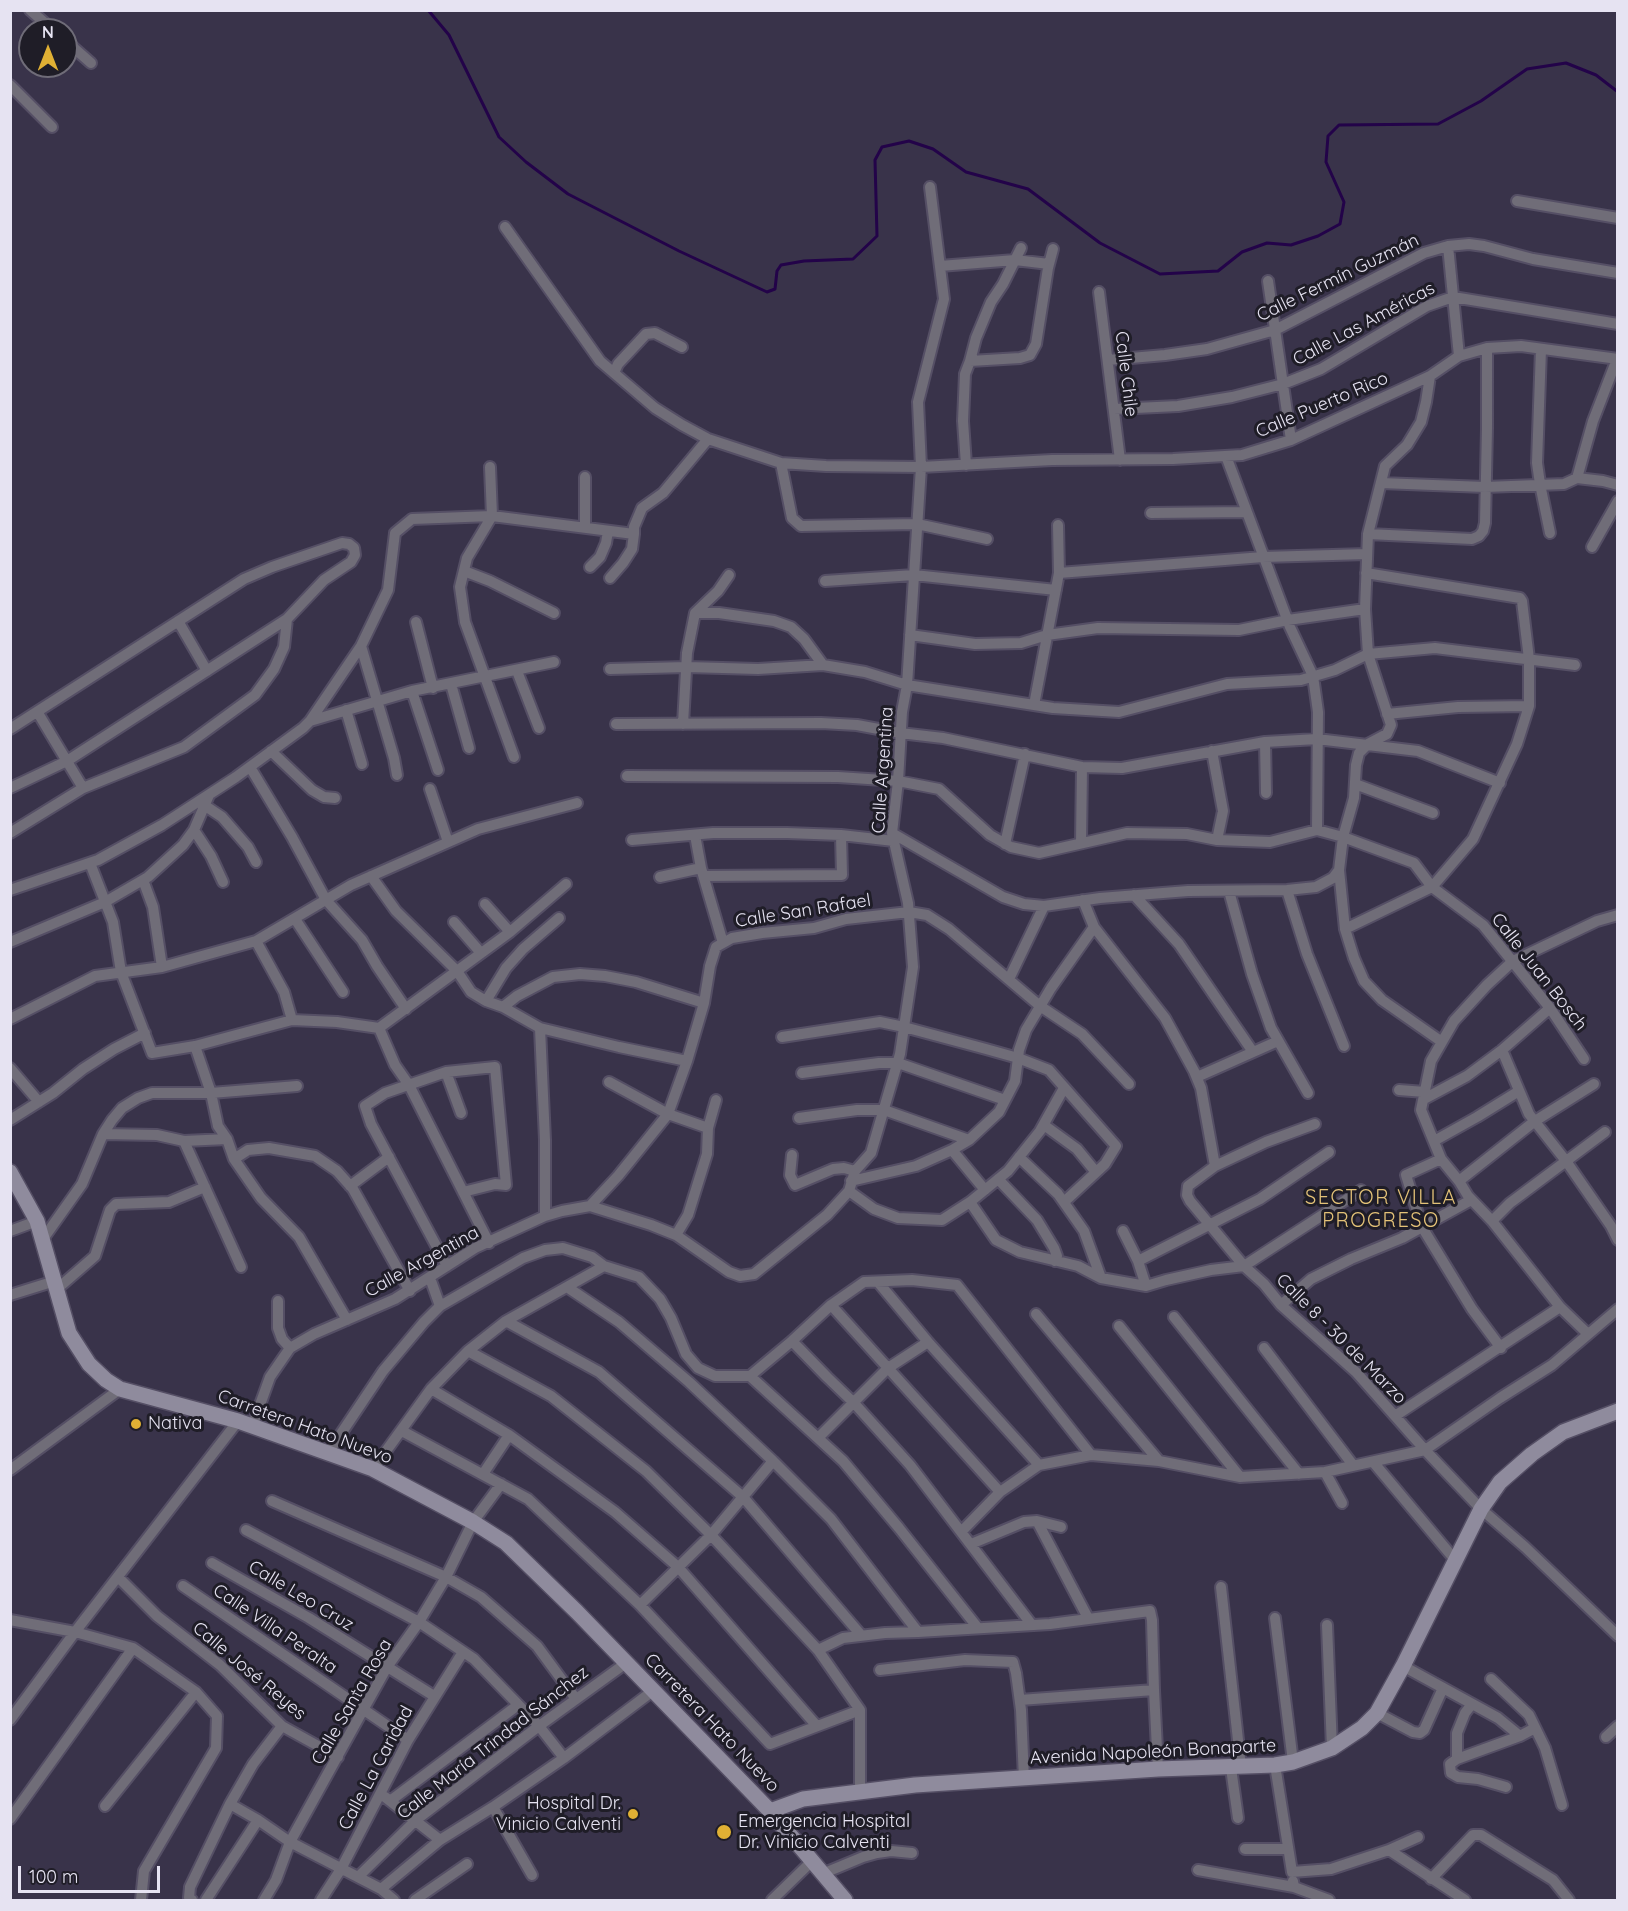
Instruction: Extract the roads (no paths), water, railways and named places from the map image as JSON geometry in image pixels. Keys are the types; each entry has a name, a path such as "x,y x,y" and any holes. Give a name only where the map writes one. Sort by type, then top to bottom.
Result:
{"main road":[{"name":"Carretera Hato Nuevo","path":"10,1172 37,1221 69,1333 89,1364 106,1380 120,1389 245,1424 373,1469 473,1522 507,1543 654,1690 770,1811 845,1900"},
{"name":"Avenida Napoleón Bonaparte","path":"770,1811 803,1799 915,1785 1158,1769 1275,1765 1293,1762 1332,1748 1362,1728 1377,1713 1404,1666 1481,1509 1500,1482 1532,1454 1563,1432 1617,1411"}],"street":[{"path":"78,51 92,63"},
{"path":"10,85 52,127"},
{"name":"Calle Argentina","path":"10,1720 118,1576 245,1424 270,1377 290,1348 314,1334 410,1291 475,1248 545,1216 590,1206 676,1235 729,1272 740,1276 754,1274 827,1215 871,1153 898,1063 914,967 909,912 893,837 900,733 907,685 921,467 918,402 944,299 930,187"},
{"path":"1517,201 1617,218"},
{"name":"Calle Puerto Rico","path":"505,227 600,362 614,374 655,408 682,426 708,439 781,463 921,467 1052,460 1242,455 1291,440 1430,376 1459,356 1487,348 1521,346 1617,359"},
{"name":"Calle Fermín Guzmán","path":"1108,360 1207,349 1275,330 1424,253 1448,246 1469,244 1484,246 1533,259 1617,273"},
{"path":"1448,246 1459,356"},
{"path":"966,465 963,421 965,374 976,338 991,302 1021,248"},
{"path":"970,361 1020,358 1030,355 1036,344 1053,249"},
{"path":"940,266 1015,260 1049,264"},
{"path":"1268,281 1291,440"},
{"name":"Calle Chile","path":"1100,292 1120,460"},
{"path":"1453,297 1617,324"},
{"name":"Calle Las Américas","path":"1114,409 1178,406 1232,397 1283,384 1321,369 1427,306 1453,297"},
{"path":"614,374 618,364 646,334 656,333 682,347"},
{"path":"1368,534 1472,539 1483,531 1485,524 1487,348"},
{"path":"1541,349 1537,463 1551,533"},
{"path":"1577,478 1593,421 1617,359"},
{"path":"1430,376 1421,422 1407,445 1385,466 1368,534 1365,609 1368,654 1391,725 1387,734 1368,744 1359,753 1354,798 1343,837 1339,870 1345,929 1364,981 1382,1000 1442,1042"},
{"path":"610,578 632,549 634,527 642,508 663,493 708,439"},
{"path":"627,776 838,777 898,782 939,789 990,835 1011,847 1039,853 1127,833 1187,834 1217,840 1270,842 1317,830 1318,712 1313,676 1263,557 1226,456"},
{"path":"781,463 792,518 801,526 917,524 987,539"},
{"path":"490,467 492,516 467,558 460,587 465,622 514,757"},
{"path":"585,477 585,527"},
{"path":"1381,483 1485,487 1564,483 1577,478 1617,485"},
{"path":"1592,547 1617,501"},
{"path":"1151,513 1247,512"},
{"path":"10,890 98,860 207,800 310,721 361,646 388,590 395,533 412,519 492,516 634,534"},
{"path":"1034,705 1059,573 1058,525"},
{"path":"590,567 600,557 608,531"},
{"path":"10,729 244,579 342,543 352,545 355,555 351,562 324,580 287,619 67,760 10,788"},
{"path":"1059,573 1263,557 1367,554"},
{"path":"464,571 490,581 554,613"},
{"path":"1345,929 1432,887 1473,839 1517,744 1529,706 1529,659 1520,598 1366,573"},
{"path":"683,724 687,653 695,613 718,591 729,575"},
{"path":"825,581 914,575 1056,590"},
{"path":"910,635 975,644 1021,643 1047,635 1098,628 1239,630 1288,620 1365,609"},
{"path":"695,613 719,613 765,620 791,627 804,639 823,665"},
{"path":"10,833 83,788 184,747 255,695 274,669 284,647 287,619"},
{"path":"178,621 207,671"},
{"path":"416,622 433,688"},
{"path":"361,646 397,775"},
{"path":"610,669 687,667 758,669 823,665 865,672 907,685 1053,708 1119,711 1227,684 1301,680 1335,670 1368,654 1435,648 1575,665"},
{"path":"310,721 412,691 554,662"},
{"path":"517,671 539,728"},
{"path":"451,684 469,748"},
{"path":"412,691 438,770"},
{"path":"1388,714 1458,707 1529,706"},
{"path":"346,710 362,764"},
{"path":"38,713 83,788"},
{"path":"616,724 821,723 857,725 943,738 1082,768 1122,768 1265,742 1317,739 1418,751 1500,783"},
{"path":"1265,742 1266,793"},
{"path":"271,751 312,790 324,797 335,798"},
{"path":"1212,751 1223,811 1217,840"},
{"path":"1005,844 1025,754"},
{"path":"250,766 326,900 362,940 376,966 406,1009"},
{"path":"1081,843 1082,768"},
{"path":"1355,784 1433,813"},
{"path":"430,789 448,842"},
{"path":"10,942 105,902 143,880 183,845 194,830 207,800"},
{"path":"207,800 248,847 256,862"},
{"path":"10,1019 95,976 162,967 256,941 351,885 478,829 577,803"},
{"path":"194,830 211,856 223,882"},
{"name":"Calle Juan Bosch","path":"1317,830 1414,863 1432,887 1483,925 1551,1008 1584,1059"},
{"path":"632,840 695,835 787,833 893,837 1004,897 1024,904 1044,906 1083,900 1188,891 1287,890 1316,887 1333,878 1339,870"},
{"path":"695,835 702,872 723,943"},
{"path":"660,877 702,872 842,875 841,835"},
{"path":"90,863 113,922 121,972 152,1053 195,1046 292,1020 337,1022 379,1028 510,932 566,884"},
{"path":"371,876 396,911 457,971 471,992 486,1001 540,1028 687,1061"},
{"path":"143,880 153,907 162,967"},
{"path":"1287,890 1307,954 1344,1046"},
{"path":"1229,891 1252,974 1271,1028 1308,1093"},
{"path":"1134,895 1179,944 1253,1052"},
{"path":"1083,900 1094,927 1165,1018 1197,1077 1202,1088 1215,1166 1266,1142 1315,1124"},
{"path":"484,904 510,932"},
{"path":"1009,979 1044,906"},
{"name":"Calle San Rafael","path":"590,1206 618,1176 668,1114 704,1003 710,966 716,947 732,938 814,928 846,919 909,912 927,915 949,929 1040,1006 1082,1034 1129,1084"},
{"path":"1588,1334 1560,1307 1492,1221 1471,1200 1441,1159 1422,1110 1431,1061 1454,1021 1486,985 1513,961 1597,921 1617,915"},
{"path":"486,1001 517,955 559,918"},
{"path":"295,919 343,992"},
{"path":"454,922 481,953"},
{"path":"852,1181 916,1166 952,1150 969,1140 999,1112 1015,1081 1018,1058 1026,1030 1094,927"},
{"path":"256,941 284,992 292,1020"},
{"path":"502,1007 517,996 553,977 580,974 636,982 704,1003"},
{"path":"1399,1090 1424,1096 1467,1077 1551,1008"},
{"path":"782,1036 880,1022 1018,1058 1049,1070 1116,1146 1105,1164 1064,1202"},
{"path":"379,1028 395,1065 409,1085 489,1243"},
{"path":"540,1028 545,1140 545,1216"},
{"path":"10,1120 114,1049 145,1033"},
{"path":"1197,1077 1278,1041"},
{"path":"195,1046 211,1093 218,1126 227,1139 234,1159 261,1198 299,1237 347,1320"},
{"path":"1502,1050 1529,1114 1566,1161 1611,1226 1617,1240"},
{"path":"802,1072 898,1063 1005,1100"},
{"path":"447,1266 371,1124 365,1106 385,1093 446,1072 495,1067 507,1185 495,1184 463,1192"},
{"path":"10,1068 39,1102"},
{"path":"446,1072 461,1113"},
{"path":"609,1082 668,1114 708,1128"},
{"path":"1459,1181 1535,1121 1594,1084"},
{"path":"43,1239 82,1184 103,1134 122,1108 138,1098 164,1092 211,1093 297,1086"},
{"path":"792,1155 790,1175 795,1185 833,1169 844,1168 874,1209 898,1218 942,1220 970,1202 1008,1172 1044,1125 1064,1088"},
{"path":"1434,1141 1519,1091"},
{"path":"676,1235 688,1215 707,1154 708,1128 716,1100"},
{"path":"799,1118 857,1110 884,1110 969,1140"},
{"path":"1044,1125 1077,1149 1095,1171"},
{"path":"1492,1221 1510,1203 1605,1131"},
{"path":"103,1134 157,1135 184,1141 227,1139"},
{"path":"184,1141 241,1267"},
{"path":"234,1159 248,1150 269,1148 315,1156 337,1171 350,1186 410,1291"},
{"path":"952,1150 985,1190"},
{"path":"1138,1261 1260,1199 1329,1152"},
{"path":"350,1186 389,1157"},
{"path":"1019,1157 1058,1194 1084,1231 1101,1278"},
{"path":"1441,1159 1406,1175 1422,1227 1472,1309 1501,1348"},
{"name":"Calle 8 - 30 de Marzo","path":"1215,1166 1188,1186 1187,1195 1244,1266 1264,1284 1281,1305 1356,1372 1481,1509 1525,1547 1617,1636"},
{"path":"998,1179 1038,1220 1054,1248 1057,1256 1055,1261"},
{"path":"10,1295 56,1285 94,1256 110,1210 116,1204 169,1202 205,1187"},
{"path":"970,1202 996,1240 1020,1252 1078,1266 1101,1278 1146,1286 1210,1270 1244,1266 1361,1190"},
{"path":"1281,1305 1311,1279 1351,1259 1402,1238 1471,1200"},
{"path":"10,1231 37,1221"},
{"path":"1123,1231 1138,1261 1146,1286"},
{"path":"328,1453 383,1371 440,1306 523,1258 545,1250 563,1248 592,1257 604,1266 639,1277 660,1299 671,1318 686,1354 698,1368 715,1376 750,1376 831,1305 864,1282 912,1280 957,1285 1091,1455"},
{"path":"373,1469 431,1389 468,1351 506,1322 604,1266"},
{"path":"430,1278 440,1306"},
{"path":"878,1282 928,1342 1039,1465"},
{"path":"567,1287 619,1322 689,1382 773,1461 831,1519 918,1632"},
{"path":"278,1301 278,1328 282,1339 290,1348"},
{"path":"831,1305 1000,1492"},
{"path":"1395,1416 1560,1307"},
{"path":"962,1531 1000,1492 1039,1465 1091,1455 1159,1461 1240,1477 1325,1472 1425,1450 1552,1365 1617,1309"},
{"path":"1036,1314 1159,1461"},
{"path":"1174,1317 1299,1474"},
{"path":"506,1322 599,1372 744,1497 861,1635"},
{"path":"1119,1326 1240,1477"},
{"path":"792,1341 854,1403 910,1465 1032,1625"},
{"path":"818,1438 888,1368 928,1342"},
{"path":"1264,1348 1353,1465"},
{"path":"468,1351 551,1396 646,1472 711,1535 818,1650 860,1710 860,1791"},
{"path":"750,1376 843,1461 978,1628"},
{"path":"10,1470 120,1389"},
{"path":"431,1389 509,1435 615,1512 678,1567 816,1725"},
{"path":"402,1431 528,1499 640,1605 770,1743 860,1710"},
{"path":"483,1474 509,1435"},
{"path":"640,1605 711,1535 773,1461"},
{"path":"1374,1463 1456,1561"},
{"path":"1325,1472 1342,1503"},
{"name":"Calle Santa Rosa","path":"264,1900 276,1880 290,1842 387,1667 419,1622 446,1577 473,1522 501,1484"},
{"path":"272,1501 446,1577 481,1597 537,1646 576,1699"},
{"path":"971,1544 1024,1522 1038,1521 1061,1527"},
{"path":"1038,1521 1088,1618"},
{"path":"246,1530 419,1622 474,1659 539,1726 564,1758"},
{"name":"Calle Leo Cruz","path":"212,1563 309,1618 434,1696"},
{"name":"Calle José Reyes","path":"118,1576 157,1616 220,1665 282,1726 338,1757"},
{"name":"Calle Villa Peralta","path":"183,1586 408,1740"},
{"path":"1221,1587 1239,1818"},
{"path":"818,1650 843,1638 861,1635 1032,1625 1150,1611 1158,1769"},
{"path":"1275,1618 1293,1762"},
{"path":"12,1623 75,1632 133,1648 196,1692 217,1716 216,1748 144,1871 141,1900"},
{"path":"1327,1625 1332,1748"},
{"path":"10,1819 133,1648"},
{"name":"Calle La Caridad","path":"321,1900 341,1869 408,1740 463,1652"},
{"path":"880,1670 966,1660 1013,1662 1020,1700 1024,1779"},
{"name":"Calle María Trindad Sánchez","path":"358,1877 416,1820 626,1663"},
{"path":"1404,1666 1498,1718 1520,1736"},
{"path":"1491,1679 1529,1714 1545,1748 1562,1805"},
{"path":"1377,1713 1413,1732 1420,1733 1424,1730 1443,1688"},
{"path":"381,1889 440,1840 564,1758 654,1690"},
{"path":"1020,1700 1154,1690"},
{"path":"105,1806 196,1692"},
{"path":"1457,1759 1457,1733 1465,1713 1472,1704"},
{"path":"390,1801 518,1706"},
{"path":"192,1900 189,1898 190,1887 230,1804 254,1764 282,1726"},
{"path":"1606,1737 1617,1726"},
{"path":"1506,1787 1478,1779 1458,1777 1451,1773 1450,1764 1457,1759 1520,1736 1535,1728"},
{"path":"1275,1765 1294,1887"},
{"path":"380,1793 440,1840"},
{"path":"230,1804 290,1842 381,1889 394,1900"},
{"path":"493,1807 532,1875"},
{"path":"206,1900 258,1820"},
{"path":"1431,1879 1473,1835 1481,1835 1553,1880 1569,1900"},
{"path":"1292,1872 1332,1869 1389,1850 1418,1837"},
{"path":"1245,1849 1288,1849"},
{"path":"1389,1850 1465,1900"},
{"path":"822,1874 877,1853 891,1851 912,1853"},
{"path":"772,1900 811,1862"},
{"path":"415,1900 467,1864"},
{"path":"1198,1870 1294,1887 1329,1900"}],"waterway":[{"path":"428,10 449,35 499,137 526,162 568,194 679,251 767,292 775,289 777,271 781,265 804,261 853,259 877,236 875,160 882,147 909,141 933,149 966,172 1028,189 1100,243 1160,274 1218,271 1242,252 1267,243 1291,245 1318,236 1340,224 1344,202 1326,162 1328,136 1339,125 1438,124 1481,101 1527,69 1566,63 1596,75 1618,92"}],"place":[{"name":"Nativa","path":"136,1424"},
{"name":"Hospital Dr. Vinicio Calventi","path":"633,1814"},
{"name":"Emergencia Hospital Dr. Vinicio Calventi","path":"724,1832"}],"district":[{"name":"SECTOR VILLA PROGRESO","path":"1381,1210"}]}
